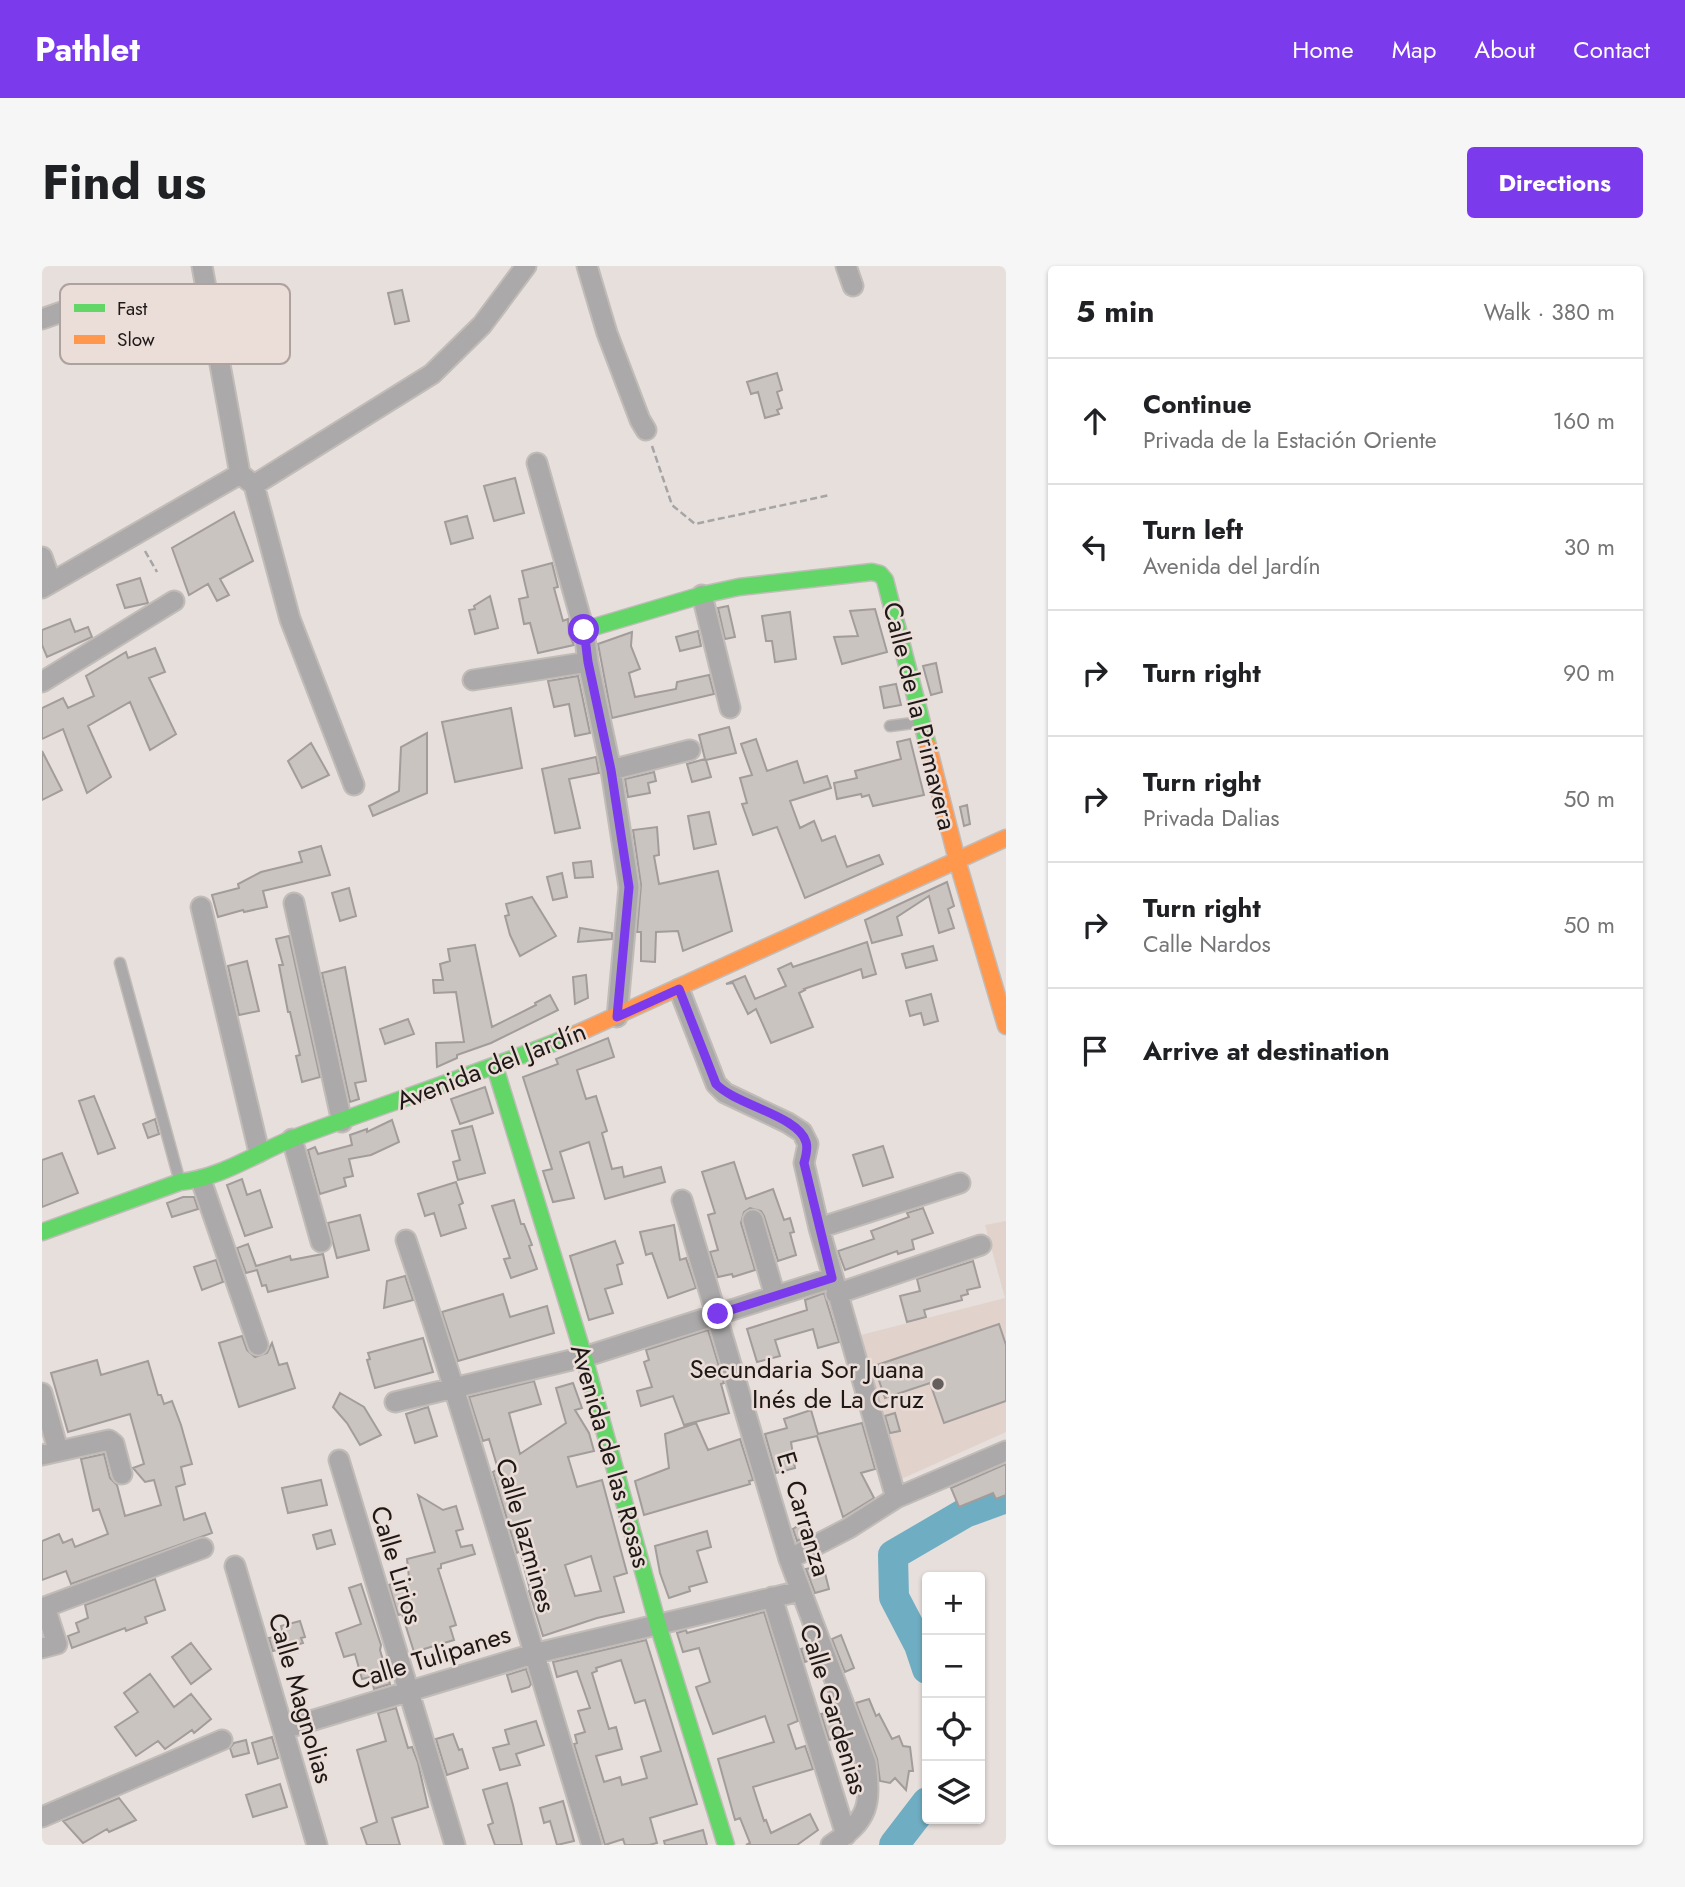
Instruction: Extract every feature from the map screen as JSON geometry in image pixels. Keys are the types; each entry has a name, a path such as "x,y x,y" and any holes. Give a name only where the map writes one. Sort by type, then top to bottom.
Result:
{"street":[{"path":"202,266 206,284"},
{"path":"42,557 46,585 135,535 247,479 432,374 482,325 526,266"},
{"path":"846,266 853,286"},
{"path":"590,267 607,333 646,430"},
{"path":"42,319 60,313"},
{"path":"222,364 247,479 290,619 354,785"},
{"path":"537,463 584,630 588,662 611,770 629,887 617,1017"},
{"name":"Calle de la Primavera","path":"702,595 739,587 872,572 880,574 886,580 957,860 1006,1026"},
{"path":"584,630 702,595 730,708"},
{"path":"42,682 174,601"},
{"path":"473,680 588,662"},
{"path":"611,770 690,750"},
{"name":"Avenida del Jardín","path":"42,1232 180,1182 201,1180 292,1139 495,1068 617,1017 1006,838"},
{"path":"294,903 342,1122"},
{"path":"201,907 259,1153"},
{"path":"679,989 716,1084 725,1093 802,1132 807,1144 804,1163 818,1228 896,1498"},
{"name":"Avenida de las Rosas","path":"495,1068 584,1357 658,1625 726,1845"},
{"path":"292,1139 321,1242"},
{"path":"201,1180 258,1345"},
{"path":"818,1228 960,1184"},
{"name":"E. Carranza","path":"682,1199 789,1559 866,1763 870,1794 865,1812 839,1840"},
{"path":"753,1220 775,1296"},
{"name":"Calle Jazmines","path":"406,1240 455,1388 592,1845"},
{"path":"395,1402 584,1357 775,1296 834,1286 982,1245"},
{"path":"42,1393 50,1453 109,1440 114,1444 122,1474"},
{"path":"789,1559 849,1528 896,1498 1006,1451"},
{"name":"Calle Lirios","path":"339,1460 455,1845"},
{"path":"42,1648 57,1644 45,1606 203,1548"},
{"name":"Calle Magnolias","path":"235,1566 317,1845"},
{"name":"Calle Tulipanes","path":"284,1730 533,1654 800,1591"},
{"name":"Calle Gardenias","path":"772,1597 839,1840"},
{"path":"42,1817 222,1740"}],"lane":[{"path":"890,726 922,722"},
{"path":"120,963 180,1182"}],"path":[{"path":"646,430 673,505 695,524 830,495"},
{"path":"135,535 157,572"}],"shaded area":[{"name":"Secundaria Sor Juana Inés de La Cruz","path":"1006,1221 1006,1432 897,1481 857,1336 1005,1298 985,1225"}],"building":[{"path":"402,290 409,321 395,324 388,293"},
{"path":"777,373 782,390 777,392 782,408 777,410 779,414 765,418 758,392 751,394 747,382"},
{"path":"515,478 524,513 494,521 484,486"},
{"path":"234,512 253,561 220,579 229,595 217,601 208,584 189,595 172,548"},
{"path":"467,516 473,538 451,544 445,522"},
{"path":"552,563 558,587 554,588 563,621 568,619 569,634 574,645 538,653 530,623 524,624 519,599 528,597 522,571"},
{"path":"140,578 148,603 125,608 117,585"},
{"path":"490,596 498,628 475,634 469,610 475,609 474,606"},
{"path":"728,606 735,637 725,639 718,608"},
{"path":"875,609 887,652 842,664 834,637 858,636 850,611"},
{"path":"790,612 796,659 775,662 772,641 766,641 762,616"},
{"path":"70,619 75,632 88,627 92,637 47,657 42,645 42,630"},
{"path":"698,631 701,646 680,651 676,637"},
{"path":"632,632 631,646 640,669 629,673 635,697 676,689 677,682 709,675 714,694 612,718 598,644"},
{"path":"155,648 165,672 149,678 176,734 150,750 130,702 88,726 111,777 87,793 63,729 42,739 42,708 63,698 68,708 94,696 86,676 126,652 128,658"},
{"path":"936,663 942,692 931,695 923,666"},
{"path":"578,676 590,733 575,736 569,704 554,707 548,681"},
{"path":"896,684 901,705 884,708 880,687"},
{"path":"511,708 522,768 455,782 442,722"},
{"path":"729,727 736,753 706,760 711,777 692,782 687,764 705,759 699,735"},
{"path":"427,733 427,793 373,816 369,806 399,791 401,747"},
{"path":"756,739 767,771 797,761 804,783 827,776 831,788 790,801 800,828 814,821 822,841 835,836 847,867 879,855 883,864 805,898 777,827 753,835 742,804 747,803 740,778 752,775 741,744"},
{"path":"910,739 924,795 873,806 869,795 837,799 834,783 857,778 855,771 901,759 897,742"},
{"path":"311,743 329,775 302,788 288,761"},
{"path":"42,751 62,790 42,800"},
{"path":"596,757 599,773 569,779 580,828 555,833 542,769"},
{"path":"654,772 656,781 648,783 650,793 628,797 625,779"},
{"path":"967,805 970,824 964,826 960,807"},
{"path":"709,812 716,844 694,849 688,816"},
{"path":"657,827 659,855 654,856 659,884 718,871 732,931 683,951 678,931 656,932 655,962 641,961 641,932 637,932 641,885 633,830"},
{"path":"321,846 330,875 263,891 267,907 218,917 212,895 239,888 238,884 261,872 302,862 299,852"},
{"path":"591,861 593,877 575,878 573,863"},
{"path":"562,873 567,897 553,900 547,877"},
{"path":"947,882 954,906 948,909 954,928 939,933 929,896 897,917 902,935 872,943 865,920"},
{"path":"349,888 356,916 340,921 332,893"},
{"path":"532,897 556,936 520,956 510,935 505,916 509,915 506,904"},
{"path":"580,928 612,933 612,939 578,942"},
{"path":"289,936 320,1077 302,1082 296,1056 300,1055 288,1012 279,965 283,965 276,939"},
{"path":"867,942 876,974 863,978 861,969 804,989 799,993 813,1027 771,1043 756,1009 748,1014 733,983 726,984 745,976 755,999 786,986 778,969 791,963 793,967"},
{"path":"475,945 492,1027 550,995 558,1010 491,1043 457,1055 457,1058 437,1067 436,1043 464,1042 456,992 434,993 433,980 443,980 440,964 450,961 448,949"},
{"path":"933,946 937,960 906,968 902,954"},
{"path":"247,961 259,1011 239,1015 228,966"},
{"path":"345,967 366,1081 355,1083 359,1099 350,1102 322,973"},
{"path":"586,975 588,998 575,1004 573,977"},
{"path":"931,994 938,1021 924,1025 921,1013 910,1016 906,1001"},
{"path":"408,1019 414,1034 385,1044 380,1029"},
{"path":"608,1038 614,1057 577,1070 586,1099 596,1096 607,1131 602,1133 612,1169 622,1167 624,1177 661,1167 665,1182 605,1199 589,1142 560,1152 574,1198 553,1202 543,1171 552,1169 523,1077 558,1064 556,1059"},
{"path":"485,1087 493,1113 460,1124 451,1099"},
{"path":"94,1096 115,1148 98,1154 79,1101"},
{"path":"155,1119 159,1134 148,1138 143,1124"},
{"path":"392,1120 399,1142 371,1155 349,1159 353,1176 344,1178 346,1186 320,1194 308,1150 315,1147 318,1154 352,1145 350,1135 367,1129 367,1132"},
{"path":"472,1126 485,1173 458,1180 453,1162 460,1160 452,1131"},
{"path":"883,1146 893,1177 863,1186 853,1155"},
{"path":"62,1153 78,1193 42,1207 42,1160"},
{"path":"734,1162 746,1199 773,1189 784,1220 790,1218 794,1232 790,1233 796,1255 778,1261 764,1216 761,1211 750,1208 744,1212 741,1223 755,1270 733,1277 732,1274 718,1277 710,1252 718,1250 708,1215 715,1213 702,1172"},
{"path":"242,1179 247,1195 260,1190 272,1227 245,1236 227,1185"},
{"path":"456,1182 463,1203 459,1205 466,1228 441,1236 434,1213 425,1216 418,1194"},
{"path":"183,1197 194,1197 198,1209 172,1217 167,1203"},
{"path":"514,1200 521,1224 524,1224 532,1245 529,1246 537,1269 511,1278 504,1259 510,1258 492,1206"},
{"path":"923,1208 933,1233 912,1240 914,1249 898,1254 897,1251 845,1270 838,1251 874,1239 871,1231 909,1217 907,1213"},
{"path":"360,1215 369,1250 337,1258 328,1223"},
{"path":"674,1225 680,1260 686,1258 696,1288 668,1298 652,1253 646,1255 640,1232"},
{"path":"615,1241 623,1263 617,1265 622,1284 605,1289 613,1313 589,1320 570,1256"},
{"path":"248,1244 256,1266 290,1256 291,1260 323,1254 328,1277 268,1292 266,1285 262,1286 257,1270 246,1273 237,1248"},
{"path":"216,1260 223,1282 202,1290 194,1267"},
{"path":"973,1261 980,1287 967,1290 968,1294 961,1296 962,1300 924,1310 926,1317 907,1322 900,1296 920,1291 917,1279"},
{"path":"405,1276 413,1300 384,1308 387,1281"},
{"path":"824,1293 839,1342 818,1348 813,1329 775,1340 780,1356 757,1362 747,1329 807,1310 805,1300"},
{"path":"503,1294 510,1317 547,1306 554,1333 458,1361 442,1312"},
{"path":"999,1324 1006,1345 1006,1401 944,1423 930,1383 885,1398 874,1366"},
{"path":"708,1330 724,1383 721,1384 729,1413 684,1425 673,1396 641,1406 637,1391 652,1387 644,1362 649,1360 646,1350"},
{"path":"242,1336 247,1350 255,1357 267,1353 272,1343 279,1365 287,1363 295,1388 239,1407 219,1343"},
{"path":"423,1338 433,1372 375,1388 367,1360 370,1359 368,1353"},
{"path":"97,1360 101,1375 148,1361 158,1395 161,1395 164,1404 172,1401 192,1464 181,1467 185,1484 176,1487 184,1520 205,1513 212,1533 71,1584 66,1571 42,1580 42,1541 59,1534 63,1543 72,1539 75,1547 108,1534 99,1509 93,1511 81,1459 104,1454 110,1478 117,1485 125,1516 161,1505 154,1480 145,1482 133,1468 144,1464 130,1414 68,1432 51,1373"},
{"path":"534,1381 541,1404 509,1413 520,1454 566,1423 556,1388 573,1383 582,1408 575,1410 589,1433 594,1451 568,1457 577,1487 602,1480 627,1573 614,1577 624,1612 543,1636 520,1551 517,1553 493,1472 498,1469 489,1439 483,1441 469,1397","holes":["591,1556 601,1591 575,1596 565,1565"]},
{"path":"340,1393 364,1407 381,1435 360,1445 347,1423 333,1407"},
{"path":"428,1407 437,1436 415,1443 406,1414"},
{"path":"811,1410 818,1434 862,1423 875,1469 861,1473 874,1498 843,1517 817,1436 791,1442 795,1468 776,1473 765,1434 787,1428 784,1419"},
{"path":"895,1413 900,1431 890,1433 885,1416"},
{"path":"696,1423 708,1450 740,1439 753,1480 749,1481 750,1484 644,1515 635,1481 669,1468 665,1434"},
{"path":"1006,1464 1006,1495 996,1499 993,1493 959,1507 951,1488"},
{"path":"321,1480 327,1505 288,1513 282,1488"},
{"path":"418,1495 443,1510 456,1506 463,1529 456,1531 461,1547 472,1545 475,1554 441,1564 438,1569 456,1625 450,1627 454,1640 414,1652 389,1585 409,1578 407,1559 435,1552"},
{"path":"806,1521 813,1533 797,1541 793,1529"},
{"path":"331,1530 335,1544 317,1549 313,1535"},
{"path":"707,1531 711,1547 697,1551 707,1582 689,1587 690,1591 669,1598 660,1573 655,1546"},
{"path":"823,1565 829,1589 815,1593 806,1569"},
{"path":"155,1579 165,1610 145,1617 147,1623 126,1631 125,1628 72,1648 68,1636 79,1632 76,1623 88,1618 85,1605"},
{"path":"361,1584 381,1645 390,1684 374,1689 371,1677 362,1679 355,1654 344,1657 336,1633 361,1624 349,1588"},
{"path":"764,1612 798,1721 788,1725 796,1749 805,1746 813,1769 753,1787 764,1821 766,1820 771,1833 810,1814 818,1830 797,1845 746,1845 750,1843 740,1818 735,1820 718,1759 774,1742 765,1716 713,1734 696,1687 710,1682 699,1648 683,1652 677,1633 686,1630 687,1633"},
{"path":"300,1621 305,1637 301,1638 303,1643 273,1651 269,1638 283,1635 281,1626"},
{"path":"841,1635 854,1668 845,1672 832,1639"},
{"path":"646,1640 697,1804 650,1818 657,1843 625,1845 623,1839 605,1845 574,1744 577,1743 575,1735 585,1732 578,1711 590,1708 577,1671 557,1677 553,1662","holes":["621,1660 635,1703 645,1700 661,1751 641,1757 647,1778 622,1785 620,1777 604,1782 596,1756 622,1749 616,1727 609,1729 592,1673 597,1671 596,1668"]},
{"path":"191,1643 211,1669 191,1684 172,1657"},
{"path":"809,1647 814,1659 805,1662 801,1649"},
{"path":"526,1669 531,1684 512,1692 507,1675"},
{"path":"150,1674 174,1707 191,1694 211,1719 194,1733 192,1730 165,1749 158,1741 136,1756 115,1727 138,1712 124,1693"},
{"path":"869,1699 876,1716 879,1714 892,1739 899,1736 903,1746 910,1747 913,1771 909,1771 906,1790 895,1778 890,1783 880,1781 877,1759 856,1703"},
{"path":"396,1708 408,1748 412,1747 418,1763 428,1807 392,1818 400,1845 367,1845 361,1828 377,1822 357,1750 386,1741 378,1713"},
{"path":"833,1711 843,1736 829,1740 821,1714"},
{"path":"536,1721 544,1745 516,1754 520,1765 500,1770 493,1748 509,1744 505,1730"},
{"path":"453,1734 459,1750 462,1749 468,1768 447,1775 436,1739"},
{"path":"272,1737 278,1758 258,1764 252,1743"},
{"path":"246,1740 249,1753 233,1757 230,1748 234,1743"},
{"path":"507,1783 522,1845 495,1845 488,1825 493,1823 483,1790"},
{"path":"280,1784 287,1807 253,1817 246,1795"},
{"path":"119,1798 136,1820 109,1832 107,1829 83,1843 63,1821"},
{"path":"563,1801 574,1841 557,1845 550,1821 544,1823 540,1808"},
{"path":"703,1830 707,1845 665,1845 664,1841"}],"waterway":[{"path":"922,1654 894,1597 893,1555 965,1513 1006,1498"},
{"path":"894,1845 922,1809"}],"traffic: fast":[{"path":"584,630 702,595 739,587 872,572 880,574 885,580 928,746"},
{"path":"42,1232 180,1182 210,1176 294,1138 576,1034"},
{"path":"495,1067 584,1357 658,1625 726,1845"}],"traffic: slow":[{"path":"928,746 957,860 1006,1026"},
{"path":"576,1034 1006,838"}],"place":[{"name":"Secundaria Sor Juana Inés de La Cruz","path":"938,1384"}],"route":[{"path":"584,630 588,662 611,770 629,887 617,1017 679,989 716,1084 725,1093 802,1132 807,1144 804,1163 832,1278 718,1314"}]}
